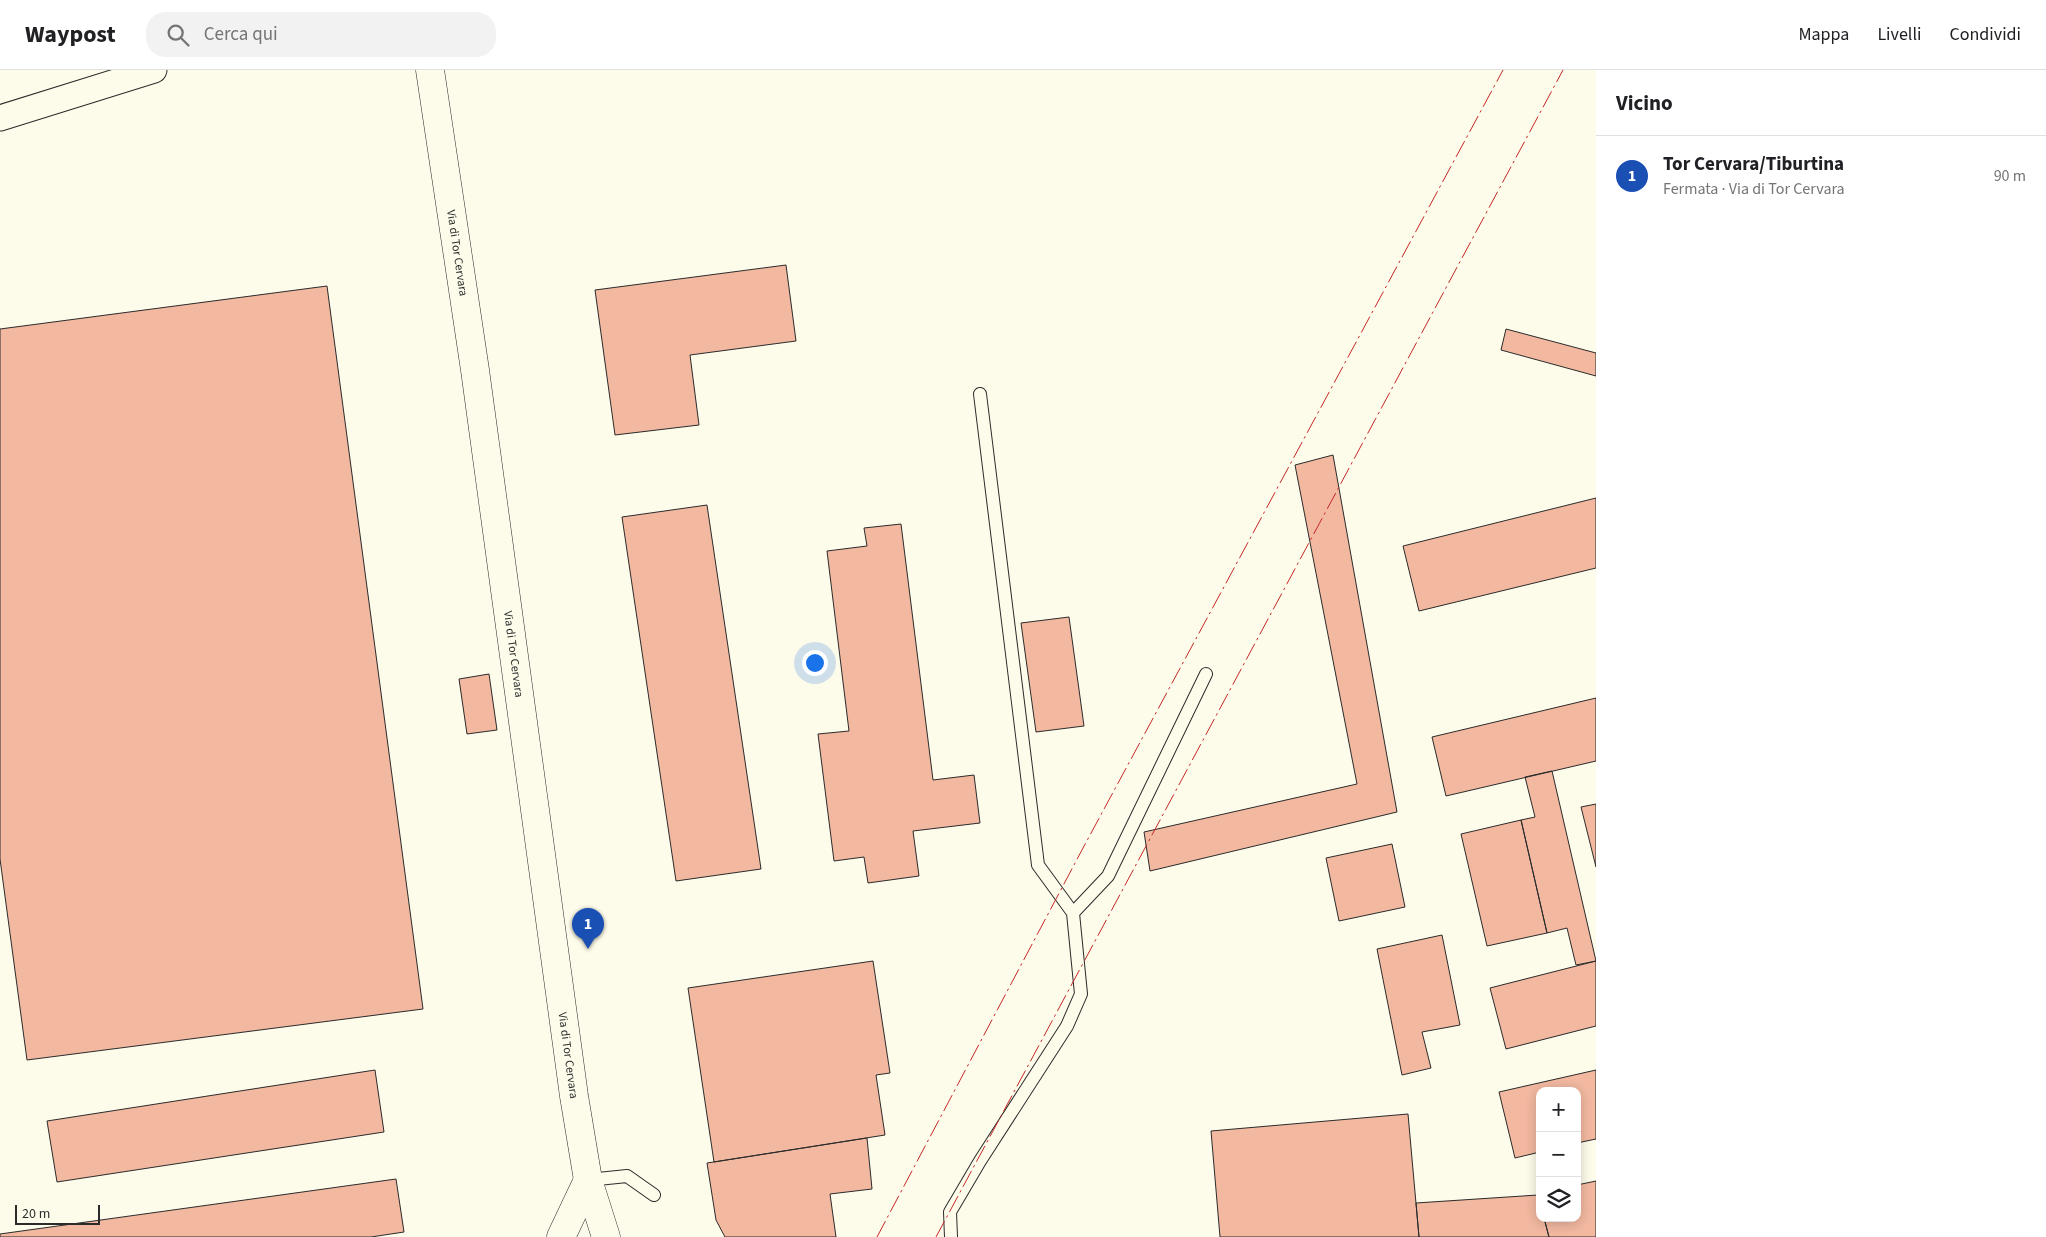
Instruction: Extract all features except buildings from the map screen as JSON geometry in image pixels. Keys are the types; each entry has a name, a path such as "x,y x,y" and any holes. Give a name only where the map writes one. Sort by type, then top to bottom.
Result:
{"street":[{"path":"0,118 154,70"},
{"name":"Via di Tor Cervara","path":"430,70 475,370 563,1019 588,1180 606,1237"},
{"path":"561,1237 588,1180"}],"lane":[{"path":"951,1237 950,1212 1067,1026 1081,994 1073,913 1038,865 980,394"},
{"path":"1073,913 1108,876 1206,674"},
{"path":"588,1180 627,1176 654,1195"}],"power":[{"path":"877,1237 1083,848 1503,70"},
{"path":"936,1237 1563,70"}],"place":[{"name":"Tor Cervara/Tiburtina","path":"588,949"}]}
